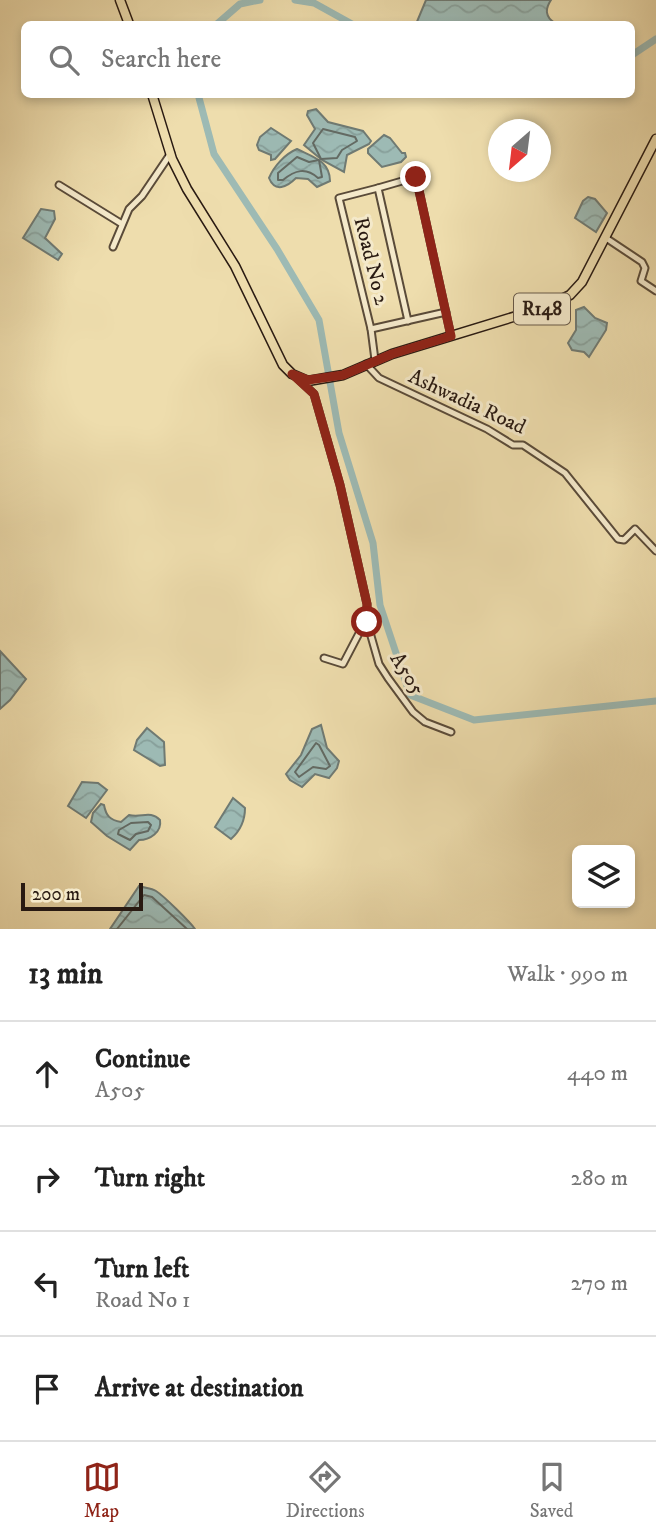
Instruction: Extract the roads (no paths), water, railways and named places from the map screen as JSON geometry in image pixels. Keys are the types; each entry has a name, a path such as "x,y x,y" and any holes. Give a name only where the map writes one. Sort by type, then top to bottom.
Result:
{"main road":[{"path":"120,0 128,21"},
{"path":"153,98 171,153 198,210 236,266 283,365 292,374"},
{"name":"R148","path":"292,374 308,380 343,375 371,362 546,307 570,295 582,282 656,139"}],"street":[{"path":"113,247 129,209 142,196 171,153"},
{"path":"408,320 378,188 416,177 451,336"},
{"path":"59,185 122,223"},
{"name":"Road No 2","path":"371,329 340,198 378,188"},
{"path":"606,238 642,262 645,268 641,281 656,291"},
{"path":"371,362 371,329 446,312"},
{"name":"Ashwadia Road","path":"371,362 379,378 487,429 513,445 523,445 565,473 618,539 624,540 635,529 656,551"},
{"name":"A505","path":"292,374 314,394 340,485 379,664 413,712 425,722 451,732"},
{"path":"324,657 343,664 367,617"}],"water":[{"path":"426,0 551,0 547,10 553,21 417,21"},
{"path":"316,109 328,122 363,131 371,141 347,155 344,172 322,160 304,145 315,129 307,115 308,111"},
{"path":"271,128 291,141 271,160 271,155 259,150 257,145 260,137"},
{"path":"384,135 405,153 406,157 401,162 382,167 368,153 368,149"},
{"path":"297,149 324,164 330,181 317,187 308,179 296,178 285,186 274,186 269,178 274,169 284,157"},
{"path":"588,197 595,199 607,213 596,232 575,218 583,201"},
{"path":"41,209 54,211 55,219 45,238 62,254 58,260 23,238"},
{"path":"584,307 595,318 607,323 606,330 589,357 584,352 572,350 568,343 576,330 576,310"},
{"path":"0,651 26,679 0,709"},
{"path":"321,725 327,748 339,761 337,768 329,778 315,774 302,787 290,780 286,774 301,755 312,729"},
{"path":"147,728 164,742 165,765 160,766 134,750 137,740"},
{"path":"82,782 98,783 107,790 86,818 68,806"},
{"path":"233,798 245,808 241,825 231,839 215,827"},
{"path":"101,804 114,820 121,822 129,815 153,815 160,820 159,828 151,837 139,840 130,850 91,822 93,813"},
{"path":"139,886 160,894 195,929 110,929"}],"waterway":[{"path":"220,21 240,4 260,0"},
{"path":"295,0 314,3 347,21"},
{"path":"635,53 656,39"},
{"path":"199,98 214,154 277,249 319,320 339,433 373,543 380,605 410,695 474,720 656,701"}]}
